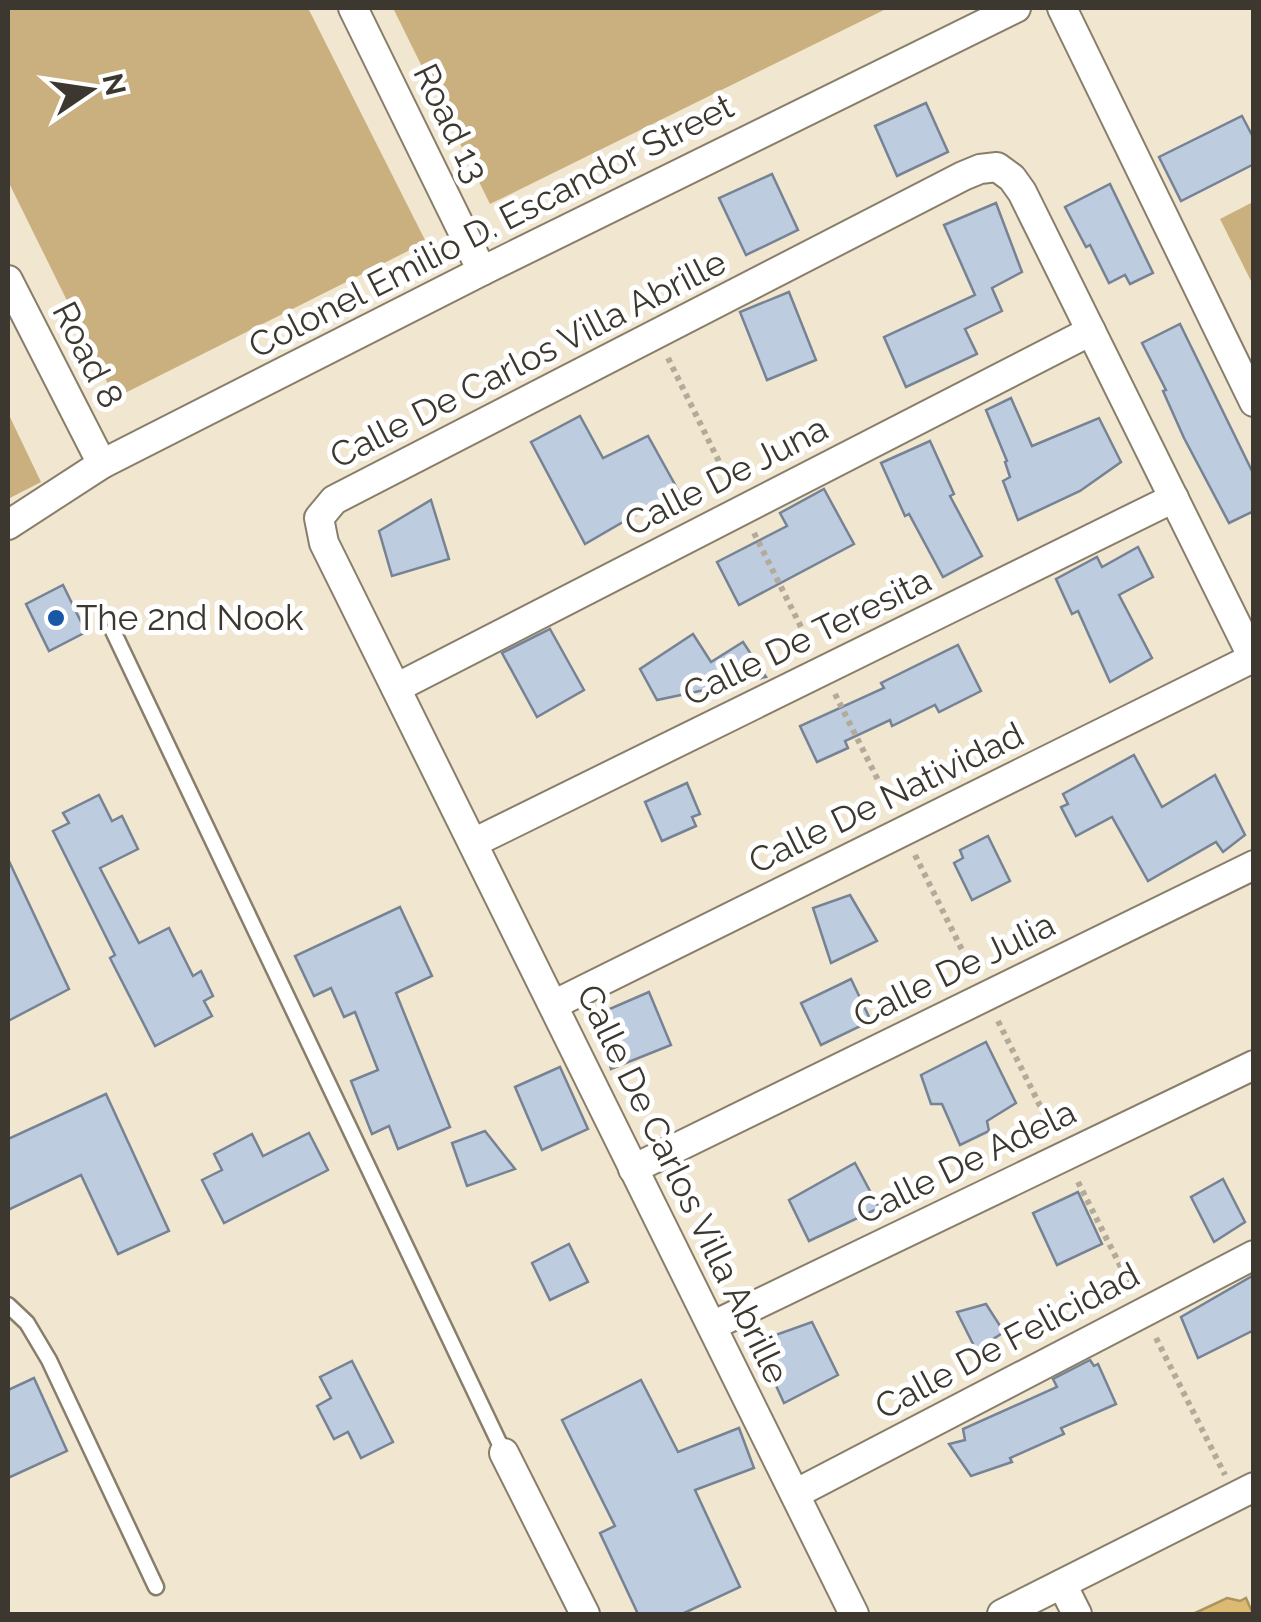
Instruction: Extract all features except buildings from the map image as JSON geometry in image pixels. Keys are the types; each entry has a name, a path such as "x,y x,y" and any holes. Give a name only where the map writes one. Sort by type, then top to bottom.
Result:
{"street":[{"name":"Road 13","path":"353,8 482,271"},
{"name":"Colonel Emilio D. Escandor Street","path":"8,525 102,464 482,271 1016,8"},
{"path":"1062,8 1254,402"},
{"name":"Calle De Carlos Villa Abrille","path":"854,1614 324,543 319,518 334,500 963,176 997,168 1012,178 1022,192 1254,658"},
{"name":"Road 8","path":"8,280 102,464"},
{"name":"Calle De Juna","path":"396,688 1091,331"},
{"name":"Calle De Teresita","path":"472,844 1174,498"},
{"name":"Calle De Natividad","path":"553,1006 1254,658"},
{"name":"Calle De Julia","path":"633,1168 1254,864"},
{"name":"Calle De Adela","path":"712,1326 1254,1065"},
{"name":"Calle De Felicidad","path":"795,1494 1254,1255"},
{"path":"504,1454 586,1614"},
{"path":"1002,1614 1244,1492"},
{"path":"1062,1584 1077,1614"}],"lane":[{"path":"113,631 504,1454"},
{"path":"8,1306 27,1324 48,1360 156,1587"}],"path":[{"path":"656,335 1143,1312 1244,1492"}],"shaded area":[{"path":"8,8 308,8 426,242 115,398 8,181"},
{"path":"393,8 888,8 490,204"},
{"path":"1253,202 1253,285 1220,219"},
{"path":"8,413 41,482 8,499"},
{"path":"1227,1598 1246,1598 1253,1614 1193,1614"}],"place":[{"name":"The 2nd Nook","path":"56,618"}]}
